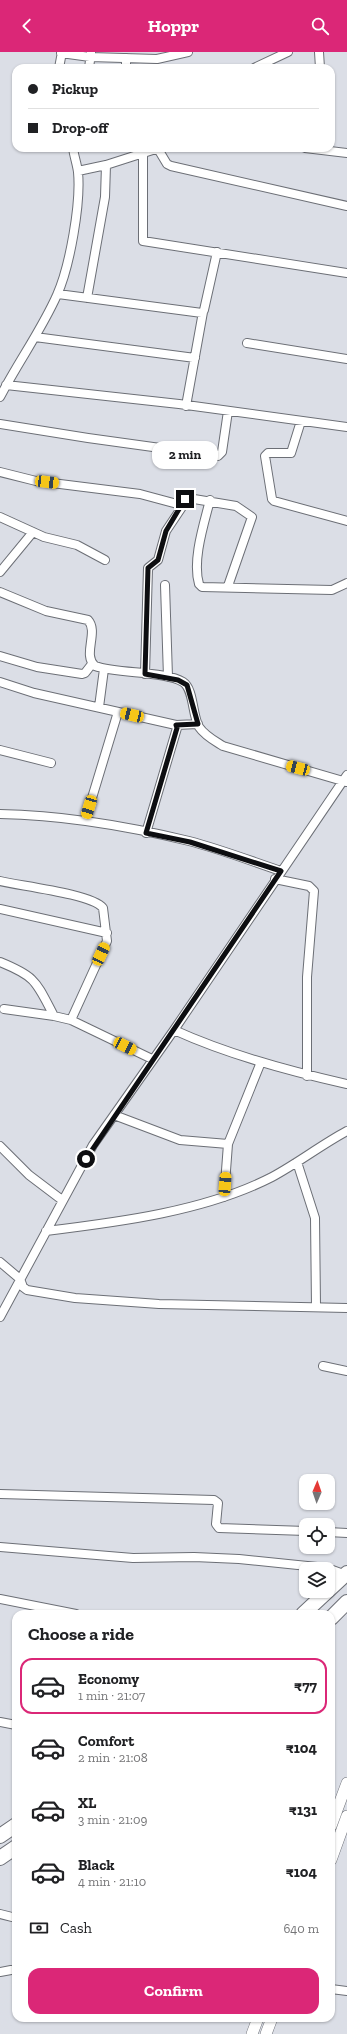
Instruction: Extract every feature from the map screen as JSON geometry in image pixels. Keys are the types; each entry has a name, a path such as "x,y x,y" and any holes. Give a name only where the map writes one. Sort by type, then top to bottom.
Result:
{"highway":[{"path":"307,1610 346,1574"},
{"path":"335,1614 347,1602"},
{"path":"0,1836 12,1828"},
{"path":"0,1858 12,1850"}],"main road":[{"path":"335,1815 347,1783"},
{"path":"335,1851 345,1829 347,1816"},
{"path":"335,1827 345,1829"},
{"path":"252,2034 256,2022"},
{"path":"266,2034 270,2022"}],"street":[{"path":"60,64 62,53 126,58 164,59 188,52"},
{"path":"262,64 288,52"},
{"path":"319,52 320,64"},
{"path":"89,64 90,54"},
{"path":"126,58 126,64"},
{"path":"335,151 347,153"},
{"path":"0,397 58,294 72,242 78,186 78,171 74,152"},
{"path":"78,171 106,165 131,152 146,152"},
{"path":"160,152 167,164 171,166 347,206"},
{"path":"143,153 143,240 347,273"},
{"path":"87,298 105,197 106,165"},
{"path":"186,406 203,312 217,252"},
{"path":"58,294 199,313 203,312"},
{"path":"35,337 195,358"},
{"path":"247,343 347,360"},
{"path":"6,385 347,426"},
{"path":"0,424 218,456 222,452 228,411"},
{"path":"301,421 291,453 268,453 265,456 272,499 274,501 347,521"},
{"path":"0,472 36,480 140,494 181,505"},
{"path":"145,674 148,568 158,560 166,531 181,505 188,498 210,500 236,506 252,517 228,586"},
{"path":"210,500 199,546 198,581 202,586 332,590 347,583"},
{"path":"0,517 33,532 55,540 77,545 105,560"},
{"path":"0,572 33,532"},
{"path":"166,585 168,677"},
{"path":"0,592 46,611 88,620 92,626 90,659 92,664 104,669 168,677 187,685 198,724 208,736 223,746 239,752 345,779 174,1030 152,1058 94,1145 62,1200 0,1317"},
{"path":"0,656 37,667 82,674 85,673 92,664"},
{"path":"99,708 104,669"},
{"path":"0,682 34,693 176,725 198,724"},
{"path":"85,821 118,712"},
{"path":"146,833 177,728 176,725"},
{"path":"0,750 51,763"},
{"path":"0,814 30,814 85,821 146,833 190,842 281,871"},
{"path":"0,880 86,898 101,905 105,912 107,941 71,1020"},
{"path":"275,880 309,886 314,891 308,977 307,1076"},
{"path":"0,909 107,933"},
{"path":"0,962 23,971 33,978 54,1016"},
{"path":"4,1008 71,1020 152,1058"},
{"path":"174,1030 211,1047 307,1076 347,1084"},
{"path":"224,1197 228,1144 261,1062"},
{"path":"114,1115 180,1140 228,1144"},
{"path":"46,1231 144,1217 224,1197 271,1177 347,1131"},
{"path":"0,1146 29,1175 62,1200"},
{"path":"297,1162 315,1218 316,1306"},
{"path":"0,1262 20,1279 23,1287 27,1290 75,1298 160,1304 316,1306 347,1308"},
{"path":"323,1366 347,1371"},
{"path":"0,1494 214,1500 218,1503 216,1524 218,1528 299,1531"},
{"path":"335,1532 347,1533"},
{"path":"0,1547 133,1558 194,1557 239,1559 326,1568 346,1574"},
{"path":"0,1599 56,1610"},
{"path":"0,1722 12,1725"},
{"path":"0,1914 12,1917"},
{"path":"0,1972 11,1970"},
{"path":"335,1990 347,1991"}],"route":[{"path":"86,1159 152,1058 174,1030 281,871 190,842 146,833 177,728 176,725 198,724 187,685 183,682 168,677 145,674 148,568 158,560 166,531 185,499"}]}
